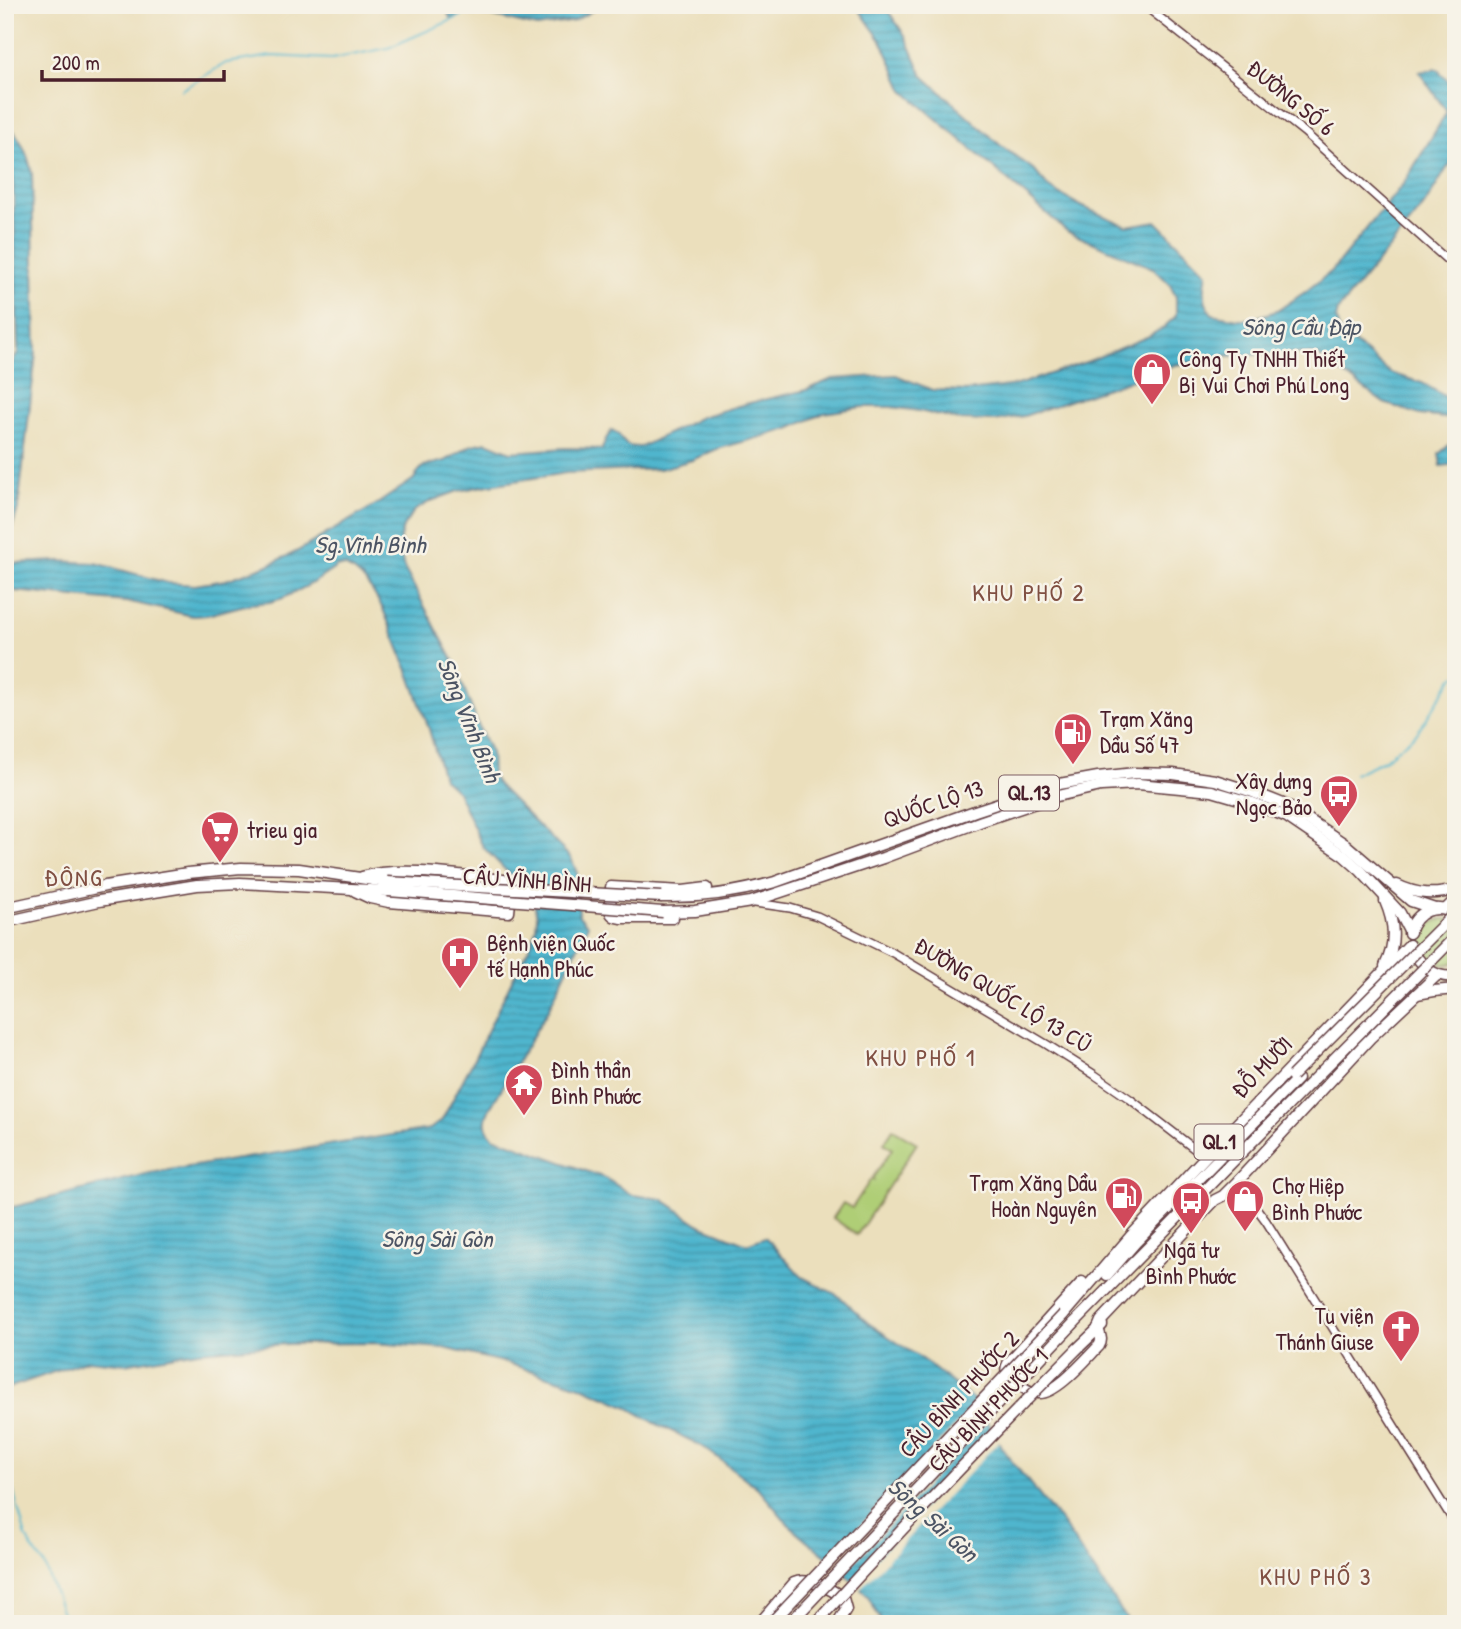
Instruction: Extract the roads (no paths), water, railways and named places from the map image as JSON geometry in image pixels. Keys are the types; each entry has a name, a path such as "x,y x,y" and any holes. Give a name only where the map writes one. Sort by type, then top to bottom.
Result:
{"highway":[{"name":"QUỐC LỘ 13","path":"662,897 689,898 744,891 1054,785 1135,773 1173,774 1215,780 1288,806 1346,845 1413,903 1452,906"},
{"name":"QUỐC LỘ 13","path":"663,912 695,911 746,903 883,858 1046,799 1101,786 1138,784 1212,791 1287,817 1324,843 1359,874 1402,916 1410,932"},
{"name":"QL.13","path":"5,908 118,884 241,868 299,869 359,877 387,886"},
{"path":"351,888 383,901 509,912 512,881 425,873 382,873 359,877"},
{"path":"1383,877 1415,893 1433,894 1452,906"},
{"name":"QL.13","path":"5,922 89,903 197,885 240,883 351,888 387,886"},
{"name":"CẦU VĨNH BÌNH","path":"387,886 662,897"},
{"name":"CẦU VĨNH BÌNH","path":"387,886 663,912"},
{"path":"744,891 728,887 683,891 611,887 610,913 621,918 688,918 746,903"},
{"path":"1380,975 1394,939 1387,901"},
{"path":"1432,979 1429,971 1411,950 1410,932 1419,916 1452,906"},
{"name":"QL.1","path":"1301,1084 1452,906"},
{"name":"QL.1","path":"1301,1084 1456,936"},
{"name":"QL.1","path":"1301,1084 1456,943"},
{"name":"ĐỖ MƯỜI","path":"1068,1319 1133,1240 1409,945"},
{"path":"1397,958 1417,980 1456,976"},
{"name":"ĐỖ MƯỜI","path":"1068,1319 1230,1176 1432,979"},
{"path":"1414,995 1456,989"},
{"name":"ĐỖ MƯỜI","path":"1133,1240 1143,1223 1209,1161 1301,1084"},
{"name":"ĐỖ MƯỜI","path":"1077,1349 1215,1200 1223,1196 1230,1176 1301,1084"},
{"name":"QL.1","path":"1098,1328 1102,1342 1099,1346 1054,1389 1043,1394 1028,1390 1010,1378 1005,1370 1009,1362 1118,1245 1133,1240"},
{"name":"CẦU BÌNH PHƯỚC 2","path":"770,1624 1068,1319"},
{"name":"CẦU BÌNH PHƯỚC 2","path":"778,1624 1068,1319"},
{"name":"CẦU BÌNH PHƯỚC 2","path":"789,1624 1068,1319"},
{"name":"CẦU BÌNH PHƯỚC 1","path":"815,1624 965,1462 1077,1349"},
{"path":"759,1624 794,1583 800,1581 838,1594 845,1603 845,1611 837,1624"}],"street":[{"name":"ĐƯỜNG SỐ 6","path":"1144,5 1276,108 1456,268"},
{"name":"ĐƯỜNG QUỐC LỘ 13 CŨ","path":"746,903 790,908 817,916 893,953 1072,1060 1130,1100 1209,1161"},
{"path":"1230,1176 1266,1221 1456,1525"}],"water":[{"path":"572,5 602,5 574,21 537,27 491,16 465,14 450,18 447,11 482,10 532,18 551,17"},
{"name":"Sông Sài Gòn","path":"856,5 884,5 906,37 923,76 1000,145 1033,169 1049,188 1083,207 1127,226 1156,221 1207,273 1205,295 1212,314 1238,319 1251,319 1277,311 1332,271 1404,183 1447,112 1419,72 1437,69 1456,89 1456,158 1424,206 1338,310 1336,319 1339,330 1390,373 1422,383 1446,397 1456,396 1456,424 1453,419 1420,415 1384,403 1320,357 1311,354 1224,356 1175,365 1024,416 994,421 959,420 891,407 862,407 824,413 789,429 717,449 692,460 660,469 566,473 458,491 414,511 400,537 404,568 454,662 491,753 492,776 571,858 577,873 579,916 588,925 548,1010 489,1110 486,1121 488,1130 493,1137 605,1178 632,1195 662,1199 700,1225 747,1244 765,1237 802,1277 839,1296 868,1323 919,1357 974,1400 1006,1454 1064,1526 1130,1624 883,1624 867,1595 791,1527 758,1488 702,1446 624,1405 580,1386 507,1363 444,1348 373,1343 287,1344 198,1351 125,1364 88,1360 5,1389 5,1209 150,1173 430,1129 442,1120 474,1059 532,942 537,917 535,907 524,889 483,847 457,791 443,778 429,729 383,609 372,590 354,571 338,566 313,583 283,598 193,616 135,603 5,590 5,553 6,559 15,563 96,563 168,583 195,585 226,580 296,552 377,504 414,479 424,466 445,461 472,445 487,442 511,452 565,448 602,449 612,430 629,446 641,447 701,417 807,390 832,379 896,375 932,390 967,391 1017,385 1089,361 1147,337 1176,316 1176,297 1169,283 1153,268 1068,232 904,91 882,42"},
{"path":"5,121 23,145 32,174 36,353 18,509 5,550 5,399 9,368 18,350 13,176 11,161 5,148"},
{"path":"1456,439 1456,464 1441,466 1439,454"}],"waterway":[{"path":"181,90 226,63 272,56 332,59 388,48 468,13"},
{"path":"1354,774 1384,760 1417,733 1456,676"},
{"path":"5,1462 26,1537 44,1564 66,1624"}],"place":[{"name":"Công Ty TNHH Thiết Bị Vui Chơi Phú Long","path":"1152,406"},
{"name":"Trạm Xăng Dầu Số 47","path":"1073,766"},
{"name":"Xây dựng Ngọc Bảo","path":"1339,828"},
{"name":"trieu gia","path":"220,864"},
{"name":"Bệnh viện Quốc tế Hạnh Phúc","path":"460,990"},
{"name":"Đình thần Bình Phước","path":"524,1117"},
{"name":"Trạm Xăng Dầu Hoàn Nguyên","path":"1124,1230"},
{"name":"Chợ Hiệp Bình Phước","path":"1245,1233"},
{"name":"Ngã tư Bình Phước","path":"1191,1235"},
{"name":"Tu viện Thánh Giuse","path":"1401,1363"}],"district":[{"name":"KHU PHỐ 2","path":"1029,593"},
{"name":"ĐÔNG","path":"74,878"},
{"name":"KHU PHỐ 1","path":"921,1058"},
{"name":"KHU PHỐ 3","path":"1316,1577"}],"water label":[{"name":"Sông Cầu Đập","path":"1301,327"},
{"name":"Sg.Vĩnh Bình","path":"370,545"},
{"name":"Sông Vĩnh Bình","path":"469,720"}]}
